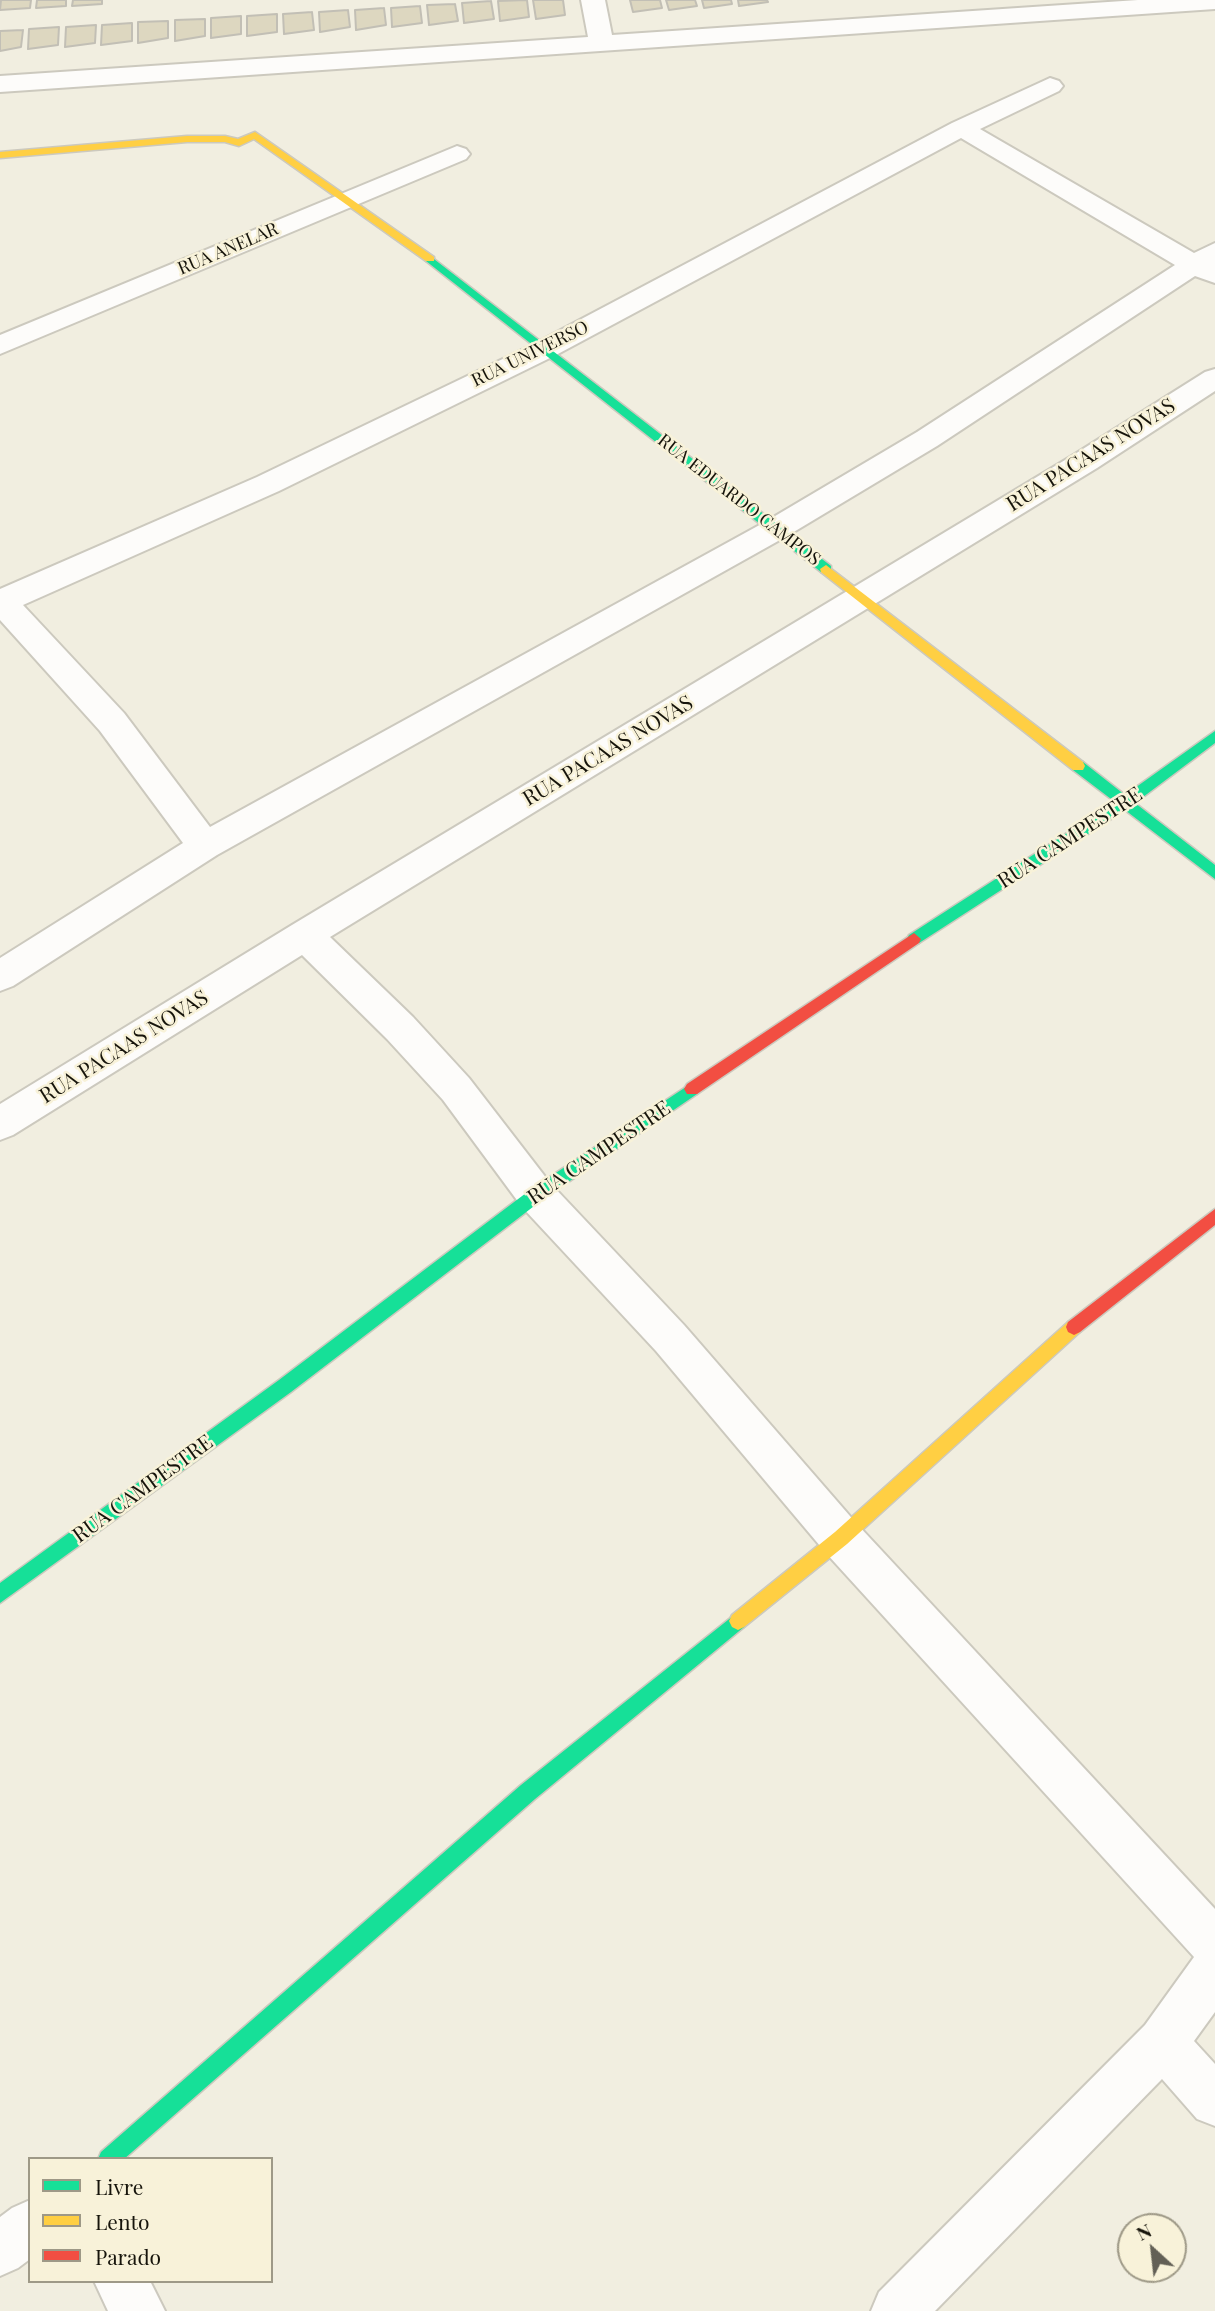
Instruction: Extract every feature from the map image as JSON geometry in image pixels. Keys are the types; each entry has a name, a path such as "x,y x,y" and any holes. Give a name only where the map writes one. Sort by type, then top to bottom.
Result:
{"street":[{"path":"593,0 600,36"},
{"path":"0,83 1215,2"},
{"name":"RUA UNIVERSO","path":"1,602 268,484 546,349 961,128 1050,86"},
{"path":"0,976 205,846 776,529 927,439 1208,264 961,128"},
{"name":"RUA EDUARDO CAMPOS","path":"0,155 187,139 225,139 239,143 255,135 432,261 1215,873"},
{"name":"RUA ANELAR","path":"0,345 457,154"},
{"name":"RUA PACAAS NOVAS","path":"0,1124 305,935 1086,461 1215,378"},
{"path":"1,602 112,722 205,846"},
{"name":"RUA CAMPESTRE","path":"0,1594 285,1386 536,1195 895,951 1125,803 1215,736"},
{"path":"305,935 400,1028 456,1089 536,1195 670,1338 841,1538 1215,1944"},
{"path":"110,2157 528,1792 841,1538 1065,1335 1215,1216"},
{"path":"898,2311 1163,2043 1215,1970"},
{"path":"1163,2043 1215,2101"},
{"path":"0,2250 28,2228"},
{"path":"121,2283 138,2311"}],"building":[{"path":"1,0 31,0 30,8 0,10"},
{"path":"37,0 66,0 66,6 36,8"},
{"path":"73,0 102,0 102,4 72,6"},
{"path":"527,0 529,17 500,21 498,1"},
{"path":"533,0 563,0 565,15 536,19"},
{"path":"630,0 660,0 662,8 633,12"},
{"path":"666,0 695,0 697,6 669,10"},
{"path":"702,0 731,0 732,4 704,8"},
{"path":"738,0 767,0 768,2 739,6"},
{"path":"491,1 494,19 464,23 462,3"},
{"path":"455,4 458,21 429,25 427,5"},
{"path":"420,6 422,23 392,27 391,8"},
{"path":"384,8 386,25 356,30 355,10"},
{"path":"348,10 350,27 320,32 319,12"},
{"path":"312,12 314,30 284,34 283,14"},
{"path":"277,14 277,32 247,36 247,16"},
{"path":"241,16 241,34 211,38 211,18"},
{"path":"205,19 205,36 175,41 175,20"},
{"path":"168,21 168,38 138,43 138,22"},
{"path":"132,23 132,41 101,45 102,25"},
{"path":"96,25 95,43 65,47 66,27"},
{"path":"59,27 58,45 28,49 29,29"},
{"path":"23,30 21,47 0,51 0,31"}],"traffic: fast":[{"path":"430,259 826,569"},
{"path":"914,939 1125,803 1215,736"},
{"path":"1078,766 1215,873"},
{"path":"0,1594 285,1386 536,1195 692,1089"},
{"path":"110,2157 528,1792 738,1621"}],"traffic: slow":[{"path":"0,155 187,139 225,139 239,143 255,135 430,259"},
{"path":"826,569 1078,766"},
{"path":"738,1621 841,1538 1074,1327"}],"traffic: jam":[{"path":"692,1089 914,939"},
{"path":"1074,1327 1215,1216"}]}
